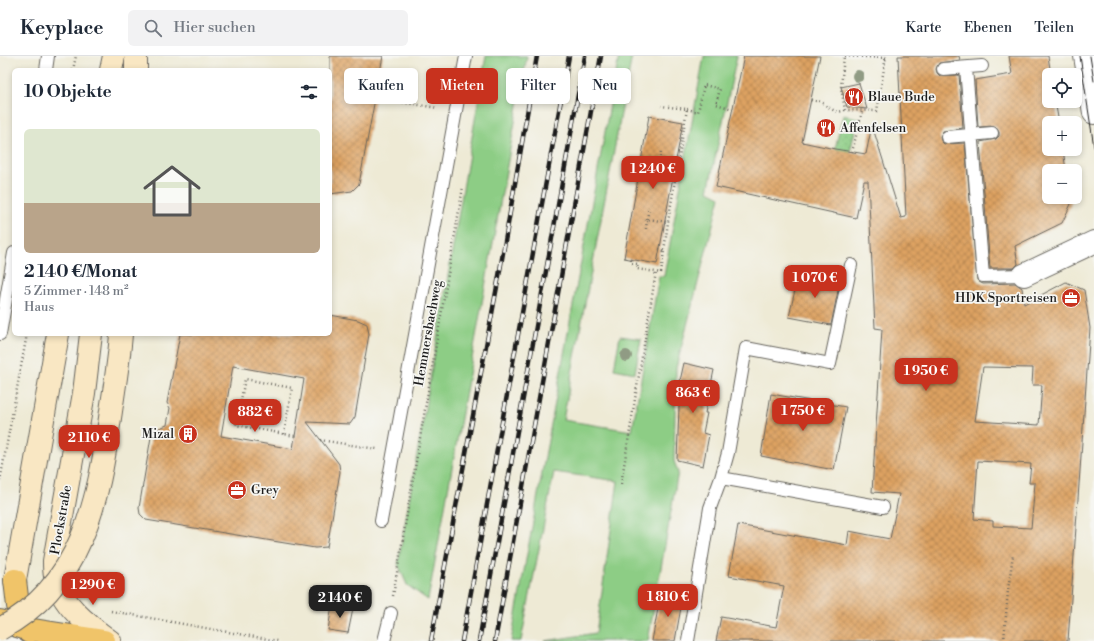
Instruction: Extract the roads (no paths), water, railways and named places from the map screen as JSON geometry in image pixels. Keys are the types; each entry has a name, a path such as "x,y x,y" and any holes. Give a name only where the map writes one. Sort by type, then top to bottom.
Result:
{"main road":[{"path":"112,68 114,56"},
{"path":"136,56 136,68"},
{"path":"31,635 18,606 15,580 58,336"},
{"name":"Plockstraße","path":"91,336 84,393 54,561 55,576 58,587 70,606 85,623 110,641"},
{"path":"0,629 26,611 49,591 66,569 81,541 95,503 106,447 122,336"},
{"path":"0,603 15,580"},
{"path":"0,621 31,635 104,641"}],"street":[{"path":"1085,56 1094,113"},
{"path":"1024,275 1094,242"}],"lane":[{"path":"46,68 48,56"},
{"path":"381,521 466,56"},
{"path":"943,70 982,66"},
{"path":"966,68 983,276 1024,275"},
{"path":"946,137 992,133"},
{"path":"0,334 12,265"},
{"path":"688,641 710,508 728,453 746,348 830,364 851,265"},
{"path":"721,478 883,507"},
{"path":"384,641 391,613"}],"tram line":[{"path":"1080,56 1094,147"},
{"path":"1090,56 1094,81"}],"railway":[{"path":"431,641 499,276 537,56"},
{"path":"462,641 569,56"},
{"path":"479,641 585,56"},
{"path":"495,641 601,56"}],"place":[{"name":"Blaue Bude","path":"854,97"},
{"name":"Affenfelsen","path":"826,128"},
{"name":"HDK Sportreisen","path":"1071,298"},
{"name":"Mizal","path":"188,434"},
{"name":"Grey","path":"237,490"}]}
